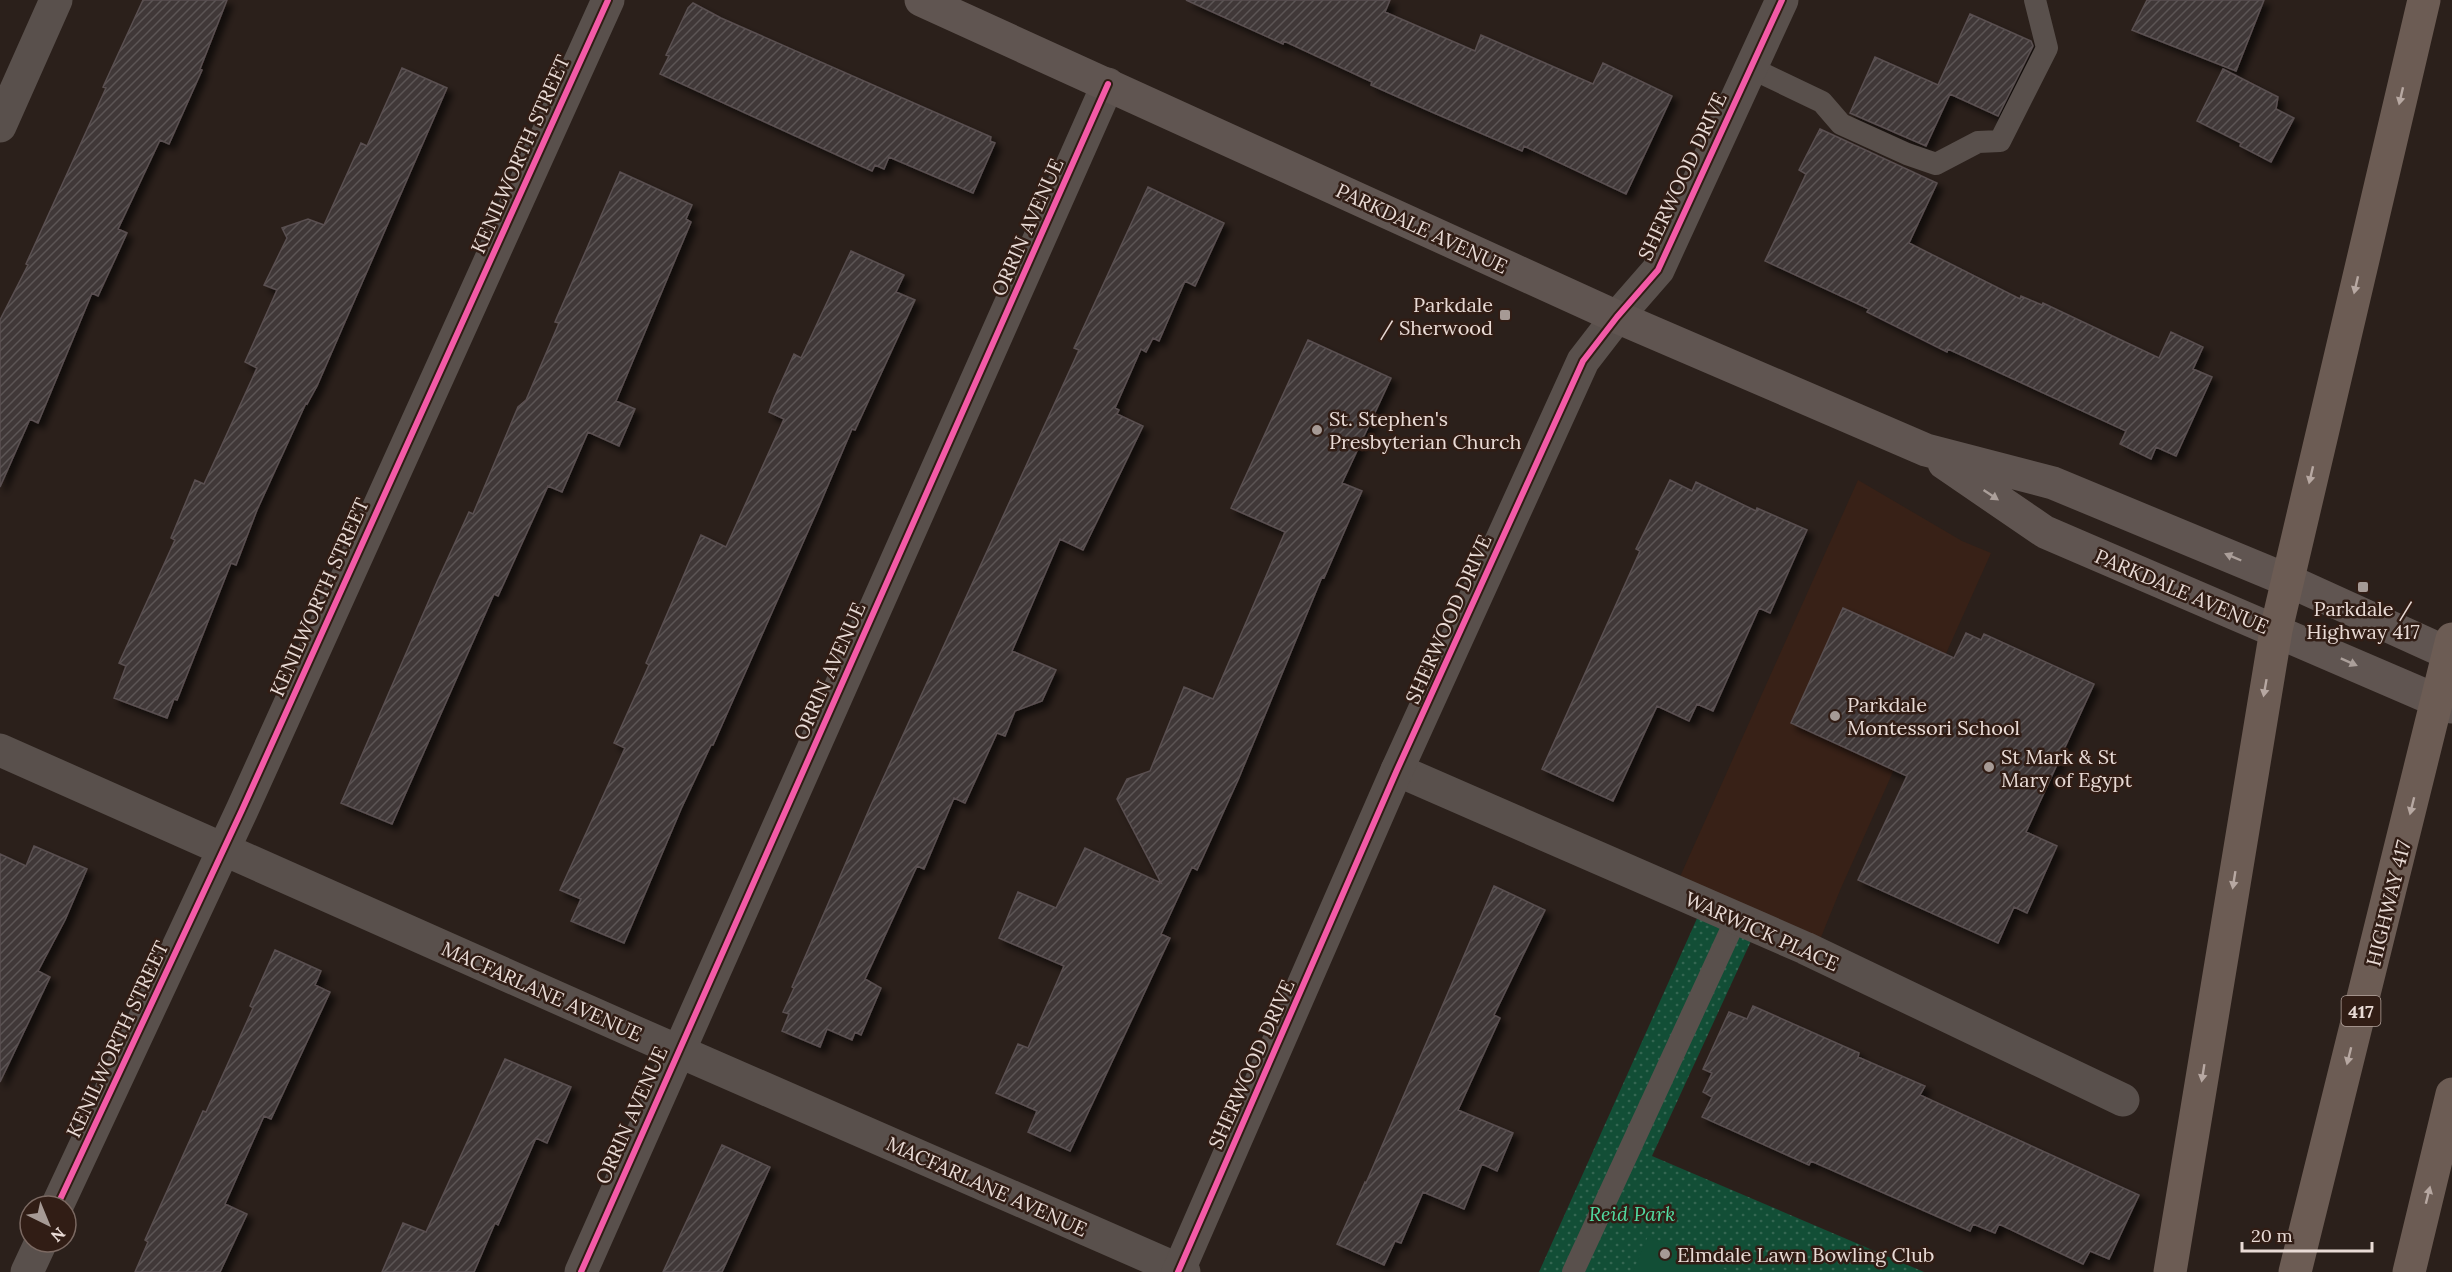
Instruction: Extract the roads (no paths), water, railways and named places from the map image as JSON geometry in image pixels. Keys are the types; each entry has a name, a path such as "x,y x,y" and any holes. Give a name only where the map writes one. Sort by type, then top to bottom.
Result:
{"highway":[{"path":"2170,1272 2276,630 2424,0"},
{"name":"HIGHWAY 417","path":"2295,1272 2452,639"},
{"path":"2409,1272 2452,1094"}],"main road":[{"name":"PARKDALE AVENUE","path":"921,0 1617,317 1926,450 2053,483 2287,580 2452,655"},
{"name":"PARKDALE AVENUE","path":"1926,450 2045,532 2452,707"}],"street":[{"path":"0,126 56,0"},
{"name":"KENILWORTH STREET","path":"63,1194 223,850 608,0"},
{"name":"SHERWOOD DRIVE","path":"1180,1271 1397,770 1583,361 1658,270 1782,0"},
{"name":"ORRIN AVENUE","path":"581,1272 1108,84"},
{"name":"MACFARLANE AVENUE","path":"0,750 1180,1271"},
{"name":"WARWICK PLACE","path":"1397,770 1805,948 2123,1100"},
{"path":"27,1272 35,1254"}],"lane":[{"path":"1751,68 1822,102 1841,124 1907,154 1936,164 1978,142 2000,141 2047,48 2035,0"},
{"path":"1573,1272 1736,919"}],"place":[{"name":"Parkdale / Sherwood","path":"1505,315"},
{"name":"St. Stephen's Presbyterian Church","path":"1317,430"},
{"name":"Parkdale / Highway 417","path":"2363,587"},
{"name":"Parkdale Montessori School","path":"1835,716"},
{"name":"St Mark & St Mary of Egypt","path":"1989,767"},
{"name":"Elmdale Lawn Bowling Club","path":"1665,1254"}],"park label":[{"name":"Reid Park","path":"1632,1213"}]}
